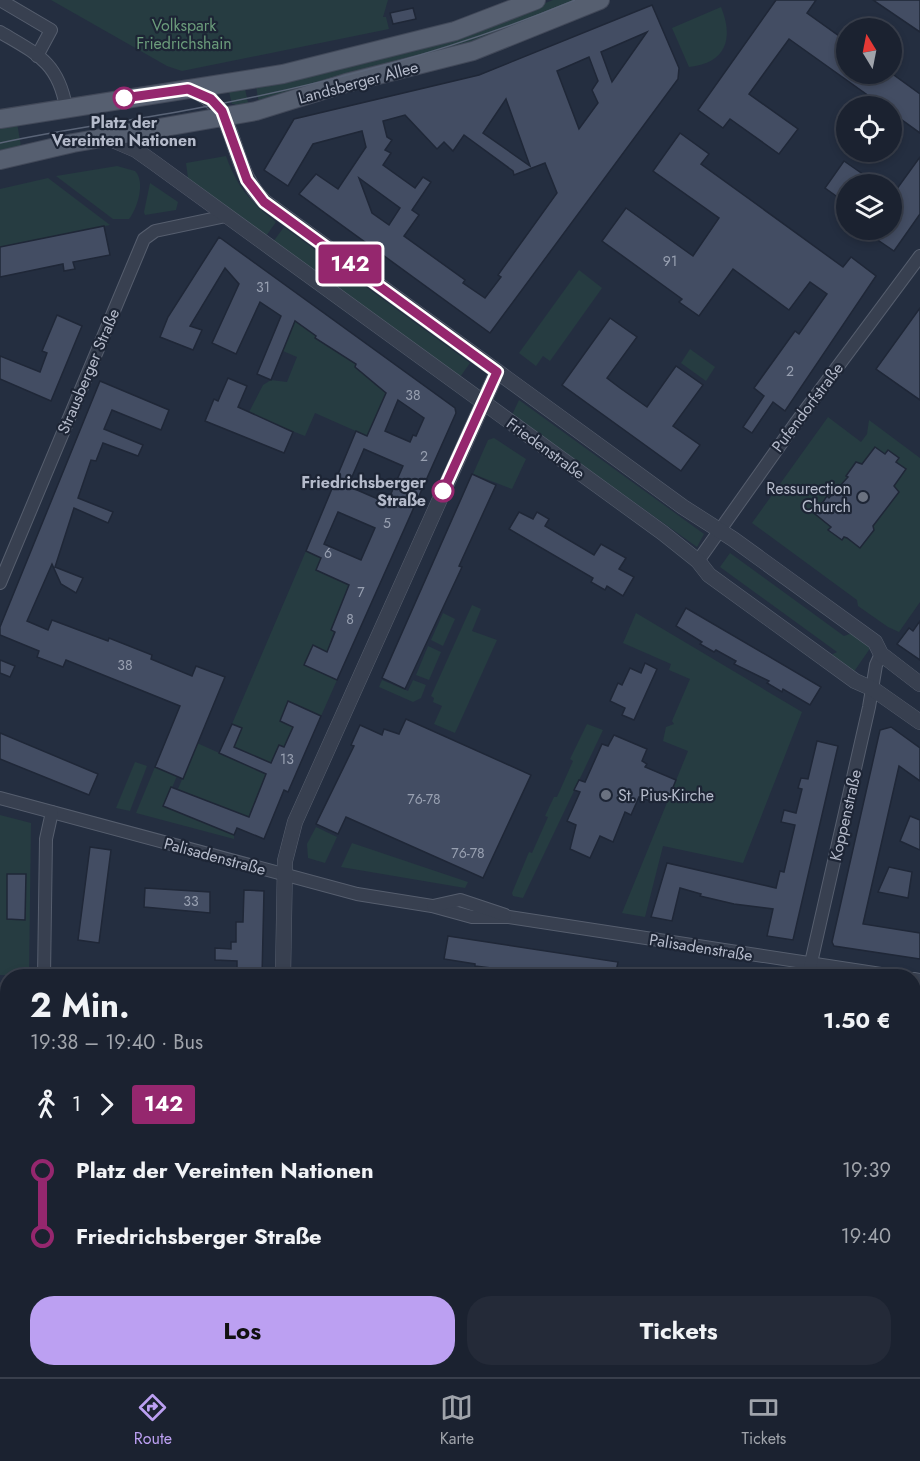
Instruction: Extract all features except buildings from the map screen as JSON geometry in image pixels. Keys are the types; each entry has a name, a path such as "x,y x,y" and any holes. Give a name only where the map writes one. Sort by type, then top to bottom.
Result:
{"main road":[{"name":"Landsberger Allee","path":"66,107 274,75 473,25 536,0"},
{"name":"Landsberger Allee","path":"108,138 225,118 346,83 473,51 600,0"},
{"path":"0,119 66,107"},
{"path":"0,160 108,138"}],"street":[{"path":"0,0 51,30 38,56"},
{"path":"0,32 38,56 56,73 66,107"},
{"name":"Friedenstraße","path":"188,89 211,99 225,118 247,180 264,202 682,507 720,531 875,642 881,654 920,684"},
{"name":"Friedenstraße","path":"108,138 136,150 698,561 709,575 855,681 873,689 920,722"},
{"name":"Strausberger Straße","path":"0,583 144,239 155,231 226,216"},
{"name":"Pufendorfstraße","path":"698,561 795,423 920,256"},
{"path":"283,969 286,853 295,822 497,372"},
{"name":"Koppenstraße","path":"809,969 873,689 876,664 881,654"},
{"name":"Palisadenstraße","path":"0,798 357,894 432,906 472,917 509,917 803,969"},
{"path":"44,969 46,839 52,812"}],"green space":[{"name":"Volkspark Friedrichshain","path":"51,0 388,0 383,17 386,17 389,29 182,71 167,66"},
{"path":"553,0 584,0 473,45 259,104 256,86 482,28"},
{"path":"721,7 727,29 724,48 719,55 702,65 689,67 672,28"},
{"path":"245,89 249,107 237,109 235,104 232,104 229,92"},
{"path":"17,123 21,146 0,151 0,127"},
{"path":"226,156 235,177 246,194 276,222 266,236 188,178 186,163"},
{"path":"117,166 135,171 140,182 135,209 129,219 113,219 56,176"},
{"path":"48,178 110,225 0,247 0,189"},
{"path":"150,183 178,202 176,210 145,215"},
{"path":"284,227 470,363 460,377 273,242"},
{"path":"579,270 602,288 550,361 543,356 536,366 519,353"},
{"path":"295,321 316,336 315,338 356,364 355,367 389,394 384,398 367,436 315,413 305,436 248,414 263,385 271,380 287,382 297,357 283,351"},
{"path":"690,349 715,367 706,381 681,363"},
{"path":"519,400 704,534 697,547 512,415"},
{"path":"828,417 861,442 867,434 869,420 920,458 920,602 899,632 858,606 857,600 752,523"},
{"path":"494,438 526,459 512,489 473,474 488,440"},
{"path":"306,551 321,558 351,581 327,652 313,646 304,665 337,680 321,716 288,702 280,721 293,727 284,747 279,745 270,764 234,748 242,729 232,724"},
{"path":"730,553 844,636 855,632 871,647 853,673 827,657 837,652 720,567"},
{"path":"472,605 481,609 472,631 497,640 455,733 434,724 442,706 433,702 434,698 431,696"},
{"path":"443,613 455,619 443,646 431,640"},
{"path":"636,613 802,712 743,863 663,846 645,917 622,913 688,751 663,741 666,727 674,724 672,721 690,679 669,670 671,664 623,643"},
{"path":"428,646 441,652 429,680 416,675"},
{"path":"382,680 408,691 413,680 426,685 421,698 413,702 379,687"},
{"path":"587,724 603,730 523,898 513,896 512,893 529,852 532,853 548,817 545,816 554,797 557,797 573,761 570,759"},
{"path":"197,743 266,774 248,818 178,789"},
{"path":"135,762 147,766 130,811 116,808"},
{"path":"155,767 177,776 164,806 234,835 234,839 136,813"},
{"path":"0,815 31,823 29,969 0,969"},
{"path":"316,827 337,837 325,863 308,858 307,844"},
{"path":"352,843 468,882 465,888 341,867"}],"tram line":[{"path":"0,143 242,100 339,77 435,51 575,0"}],"bus line":[{"name":"142","path":"124,98 188,89 211,99 222,111 237,158 247,180 264,202 497,372 443,491"}],"place":[{"name":"Platz der Vereinten Nationen","path":"124,98"},
{"name":"Friedrichsberger Straße","path":"443,491"},
{"name":"Ressurection Church","path":"863,497"},
{"name":"St. Pius-Kirche","path":"606,795"}]}
